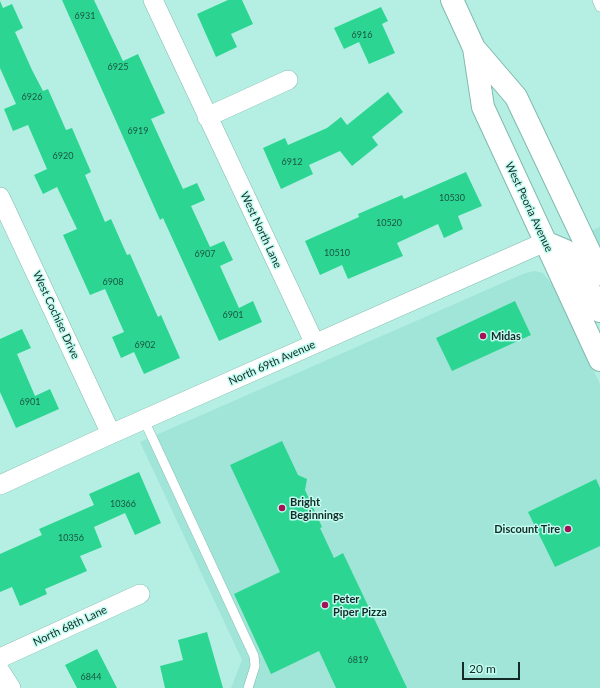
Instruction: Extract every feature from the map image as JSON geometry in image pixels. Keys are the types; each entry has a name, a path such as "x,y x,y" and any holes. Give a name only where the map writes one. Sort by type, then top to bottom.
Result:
{"main road":[{"name":"West Peoria Avenue","path":"452,0 474,48 483,107 600,360"},
{"name":"West Peoria Avenue","path":"474,48 516,97 600,274"},
{"path":"545,242 566,251 575,262 600,311"}],"street":[{"name":"West North Lane","path":"153,0 315,344"},
{"path":"208,116 288,80"},
{"name":"West Cochise Drive","path":"0,197 111,434"},
{"name":"North 69th Avenue","path":"0,485 111,434 545,242"},
{"name":"North 68th Lane","path":"0,658 140,594"},
{"path":"0,671 11,688"}],"lane":[{"path":"597,0 600,7"},
{"path":"144,420 254,656 255,666 248,688"}],"shaded area":[{"path":"600,227 600,249 591,231"},
{"path":"534,271 543,273 555,288 600,384 600,688 231,688 242,660 140,442 523,274"}],"building":[{"path":"62,0 94,0 123,61 138,54 165,113 151,119 183,189 197,183 205,200 191,206 210,247 224,241 233,260 220,266 239,308 253,301 262,322 219,341 163,218 160,220"},
{"path":"228,0 242,0 253,24 231,34 237,47 216,57 197,14"},
{"path":"0,1 3,8 12,4 23,28 15,32 32,70 43,91 48,89 66,130 72,128 91,172 85,175 105,222 111,219 127,255 130,254 158,317 161,315 180,358 144,374 134,352 121,358 112,337 124,332 105,289 90,295 63,235 77,229 57,187 43,194 34,175 47,169 28,125 13,131 4,109 16,104 0,68"},
{"path":"381,7 388,21 382,24 395,53 369,64 359,42 344,49 334,28"},
{"path":"388,92 403,112 372,137 378,145 352,166 340,151 309,165 313,174 281,189 263,148 285,138 288,145 327,128 341,117 347,125"},
{"path":"466,172 482,206 458,216 463,229 444,238 438,224 397,243 403,256 348,279 342,265 320,275 305,241 359,217 358,214 402,195 404,199"},
{"name":"Midas","path":"515,301 531,335 452,371 436,338"},
{"path":"22,329 31,348 17,354 35,396 50,389 59,409 16,428 0,392 0,339"},
{"path":"282,441 298,475 307,479 305,490 334,558 343,553 407,688 336,688 319,651 271,674 234,594 280,572 230,465"},
{"path":"139,472 161,523 135,535 125,513 94,527 102,547 80,556 87,571 45,589 47,594 20,606 12,587 0,592 0,554 42,535 39,529 94,505 89,494"},
{"name":"Discount Tire","path":"596,479 600,488 600,546 555,567 528,512"},
{"path":"207,632 223,688 165,688 160,666 183,660 178,640"},
{"path":"97,649 117,688 77,688 65,665"}],"place":[{"name":"Midas","path":"483,336"},
{"name":"Bright Beginnings","path":"282,508"},
{"name":"Discount Tire","path":"568,529"},
{"name":"Peter Piper Pizza","path":"325,605"}]}
